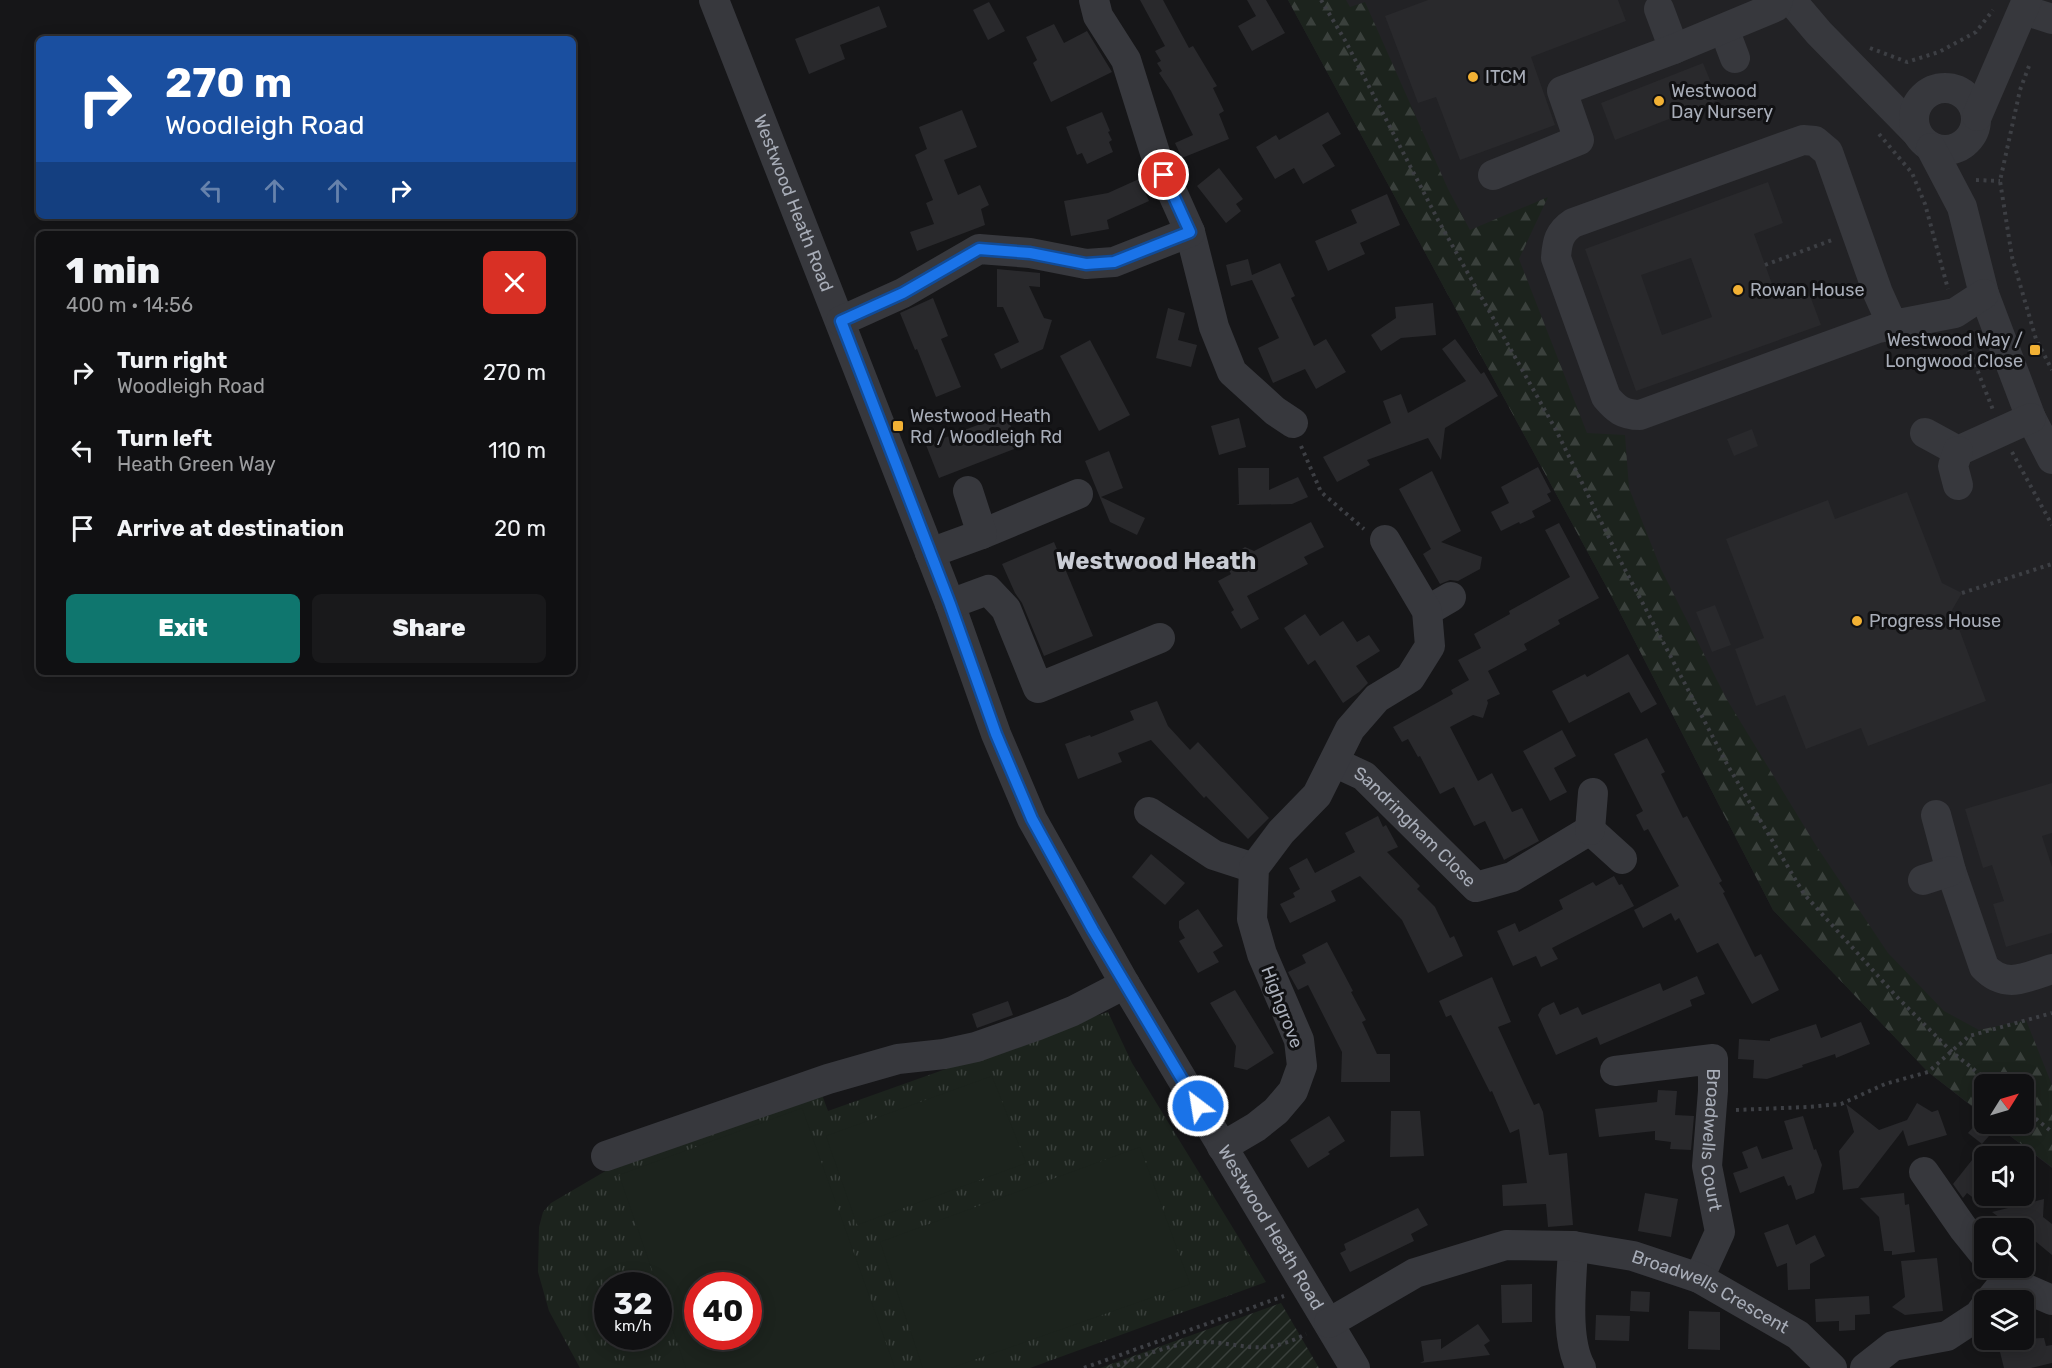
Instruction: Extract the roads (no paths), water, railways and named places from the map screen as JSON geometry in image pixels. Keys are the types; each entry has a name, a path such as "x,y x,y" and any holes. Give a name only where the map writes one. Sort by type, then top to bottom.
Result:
{"street":[{"name":"Westwood Heath Road","path":"714,0 950,604 996,734 1032,819 1125,984 1307,1287 1319,1328 1355,1368"},
{"path":"1094,0 1098,16 1126,60 1156,156 1190,232 1214,327 1232,372 1275,411 1293,423"},
{"path":"1493,174 1579,140 1563,91 1724,29 1775,7 1778,0"},
{"path":"1791,0 1819,33 1936,142"},
{"path":"1977,116 2019,54 2026,5 2052,19"},
{"path":"1659,9 1674,49"},
{"path":"1724,29 1735,58"},
{"path":"2019,54 1935,91 1915,110 1913,120 1936,142 1962,207 1984,294 2031,418 2052,459"},
{"path":"1866,79 1935,91 1956,90 1969,99 1977,116 1972,136 1936,142"},
{"path":"1892,324 1878,292 1828,152 1815,141 1803,140 1573,224 1560,233 1557,244 1556,258 1606,397 1619,411 1628,415 1640,415 1892,324 1955,313 1984,294"},
{"path":"841,321 903,293 979,249 1030,253 1086,264 1105,263 1114,262 1190,232"},
{"path":"1958,485 1953,466 1958,451 2031,418"},
{"path":"1924,433 1958,451"},
{"path":"968,491 982,534"},
{"path":"930,553 1078,494"},
{"path":"1149,812 1214,855 1254,868 1281,832 1317,795 1350,729 1377,698 1410,678 1430,646 1439,604 1385,540"},
{"path":"950,604 988,590 1006,609 1038,688 1160,638"},
{"name":"Sandringham Close","path":"1334,762 1364,776 1476,887 1512,877 1590,830"},
{"path":"1593,794 1590,830 1622,859"},
{"path":"1936,815 1951,871 1984,967 1991,974 2011,981 2052,969"},
{"name":"Highgrove","path":"1222,1147 1256,1127 1276,1111 1293,1091 1302,1066 1299,1040 1262,954 1252,919 1254,868"},
{"path":"1923,880 1951,871"},
{"path":"606,1156 828,1078 898,1059 945,1054 976,1047 1055,1018 1125,984"},
{"name":"Broadwells Court","path":"1615,1071 1713,1059 1707,1166 1720,1232 1699,1278"},
{"path":"1924,1172 1974,1241"},
{"name":"Broadwells Crescent","path":"1319,1328 1415,1273 1506,1245 1573,1246 1634,1256 1699,1278 1798,1335 1832,1368"},
{"path":"1573,1246 1570,1308 1574,1356 1581,1368"},
{"path":"1997,1283 2052,1300"},
{"path":"1865,1368 1893,1346 1947,1336 1974,1318"}],"place":[{"name":"ITCM","path":"1473,77"},
{"name":"Westwood Day Nursery","path":"1659,101"},
{"name":"Rowan House","path":"1738,290"},
{"name":"Westwood Way / Longwood Close","path":"2035,350"},
{"name":"Westwood Heath Rd / Woodleigh Rd","path":"898,426"},
{"name":"Progress House","path":"1857,621"}],"district":[{"name":"Westwood Heath","path":"1156,561"}]}
